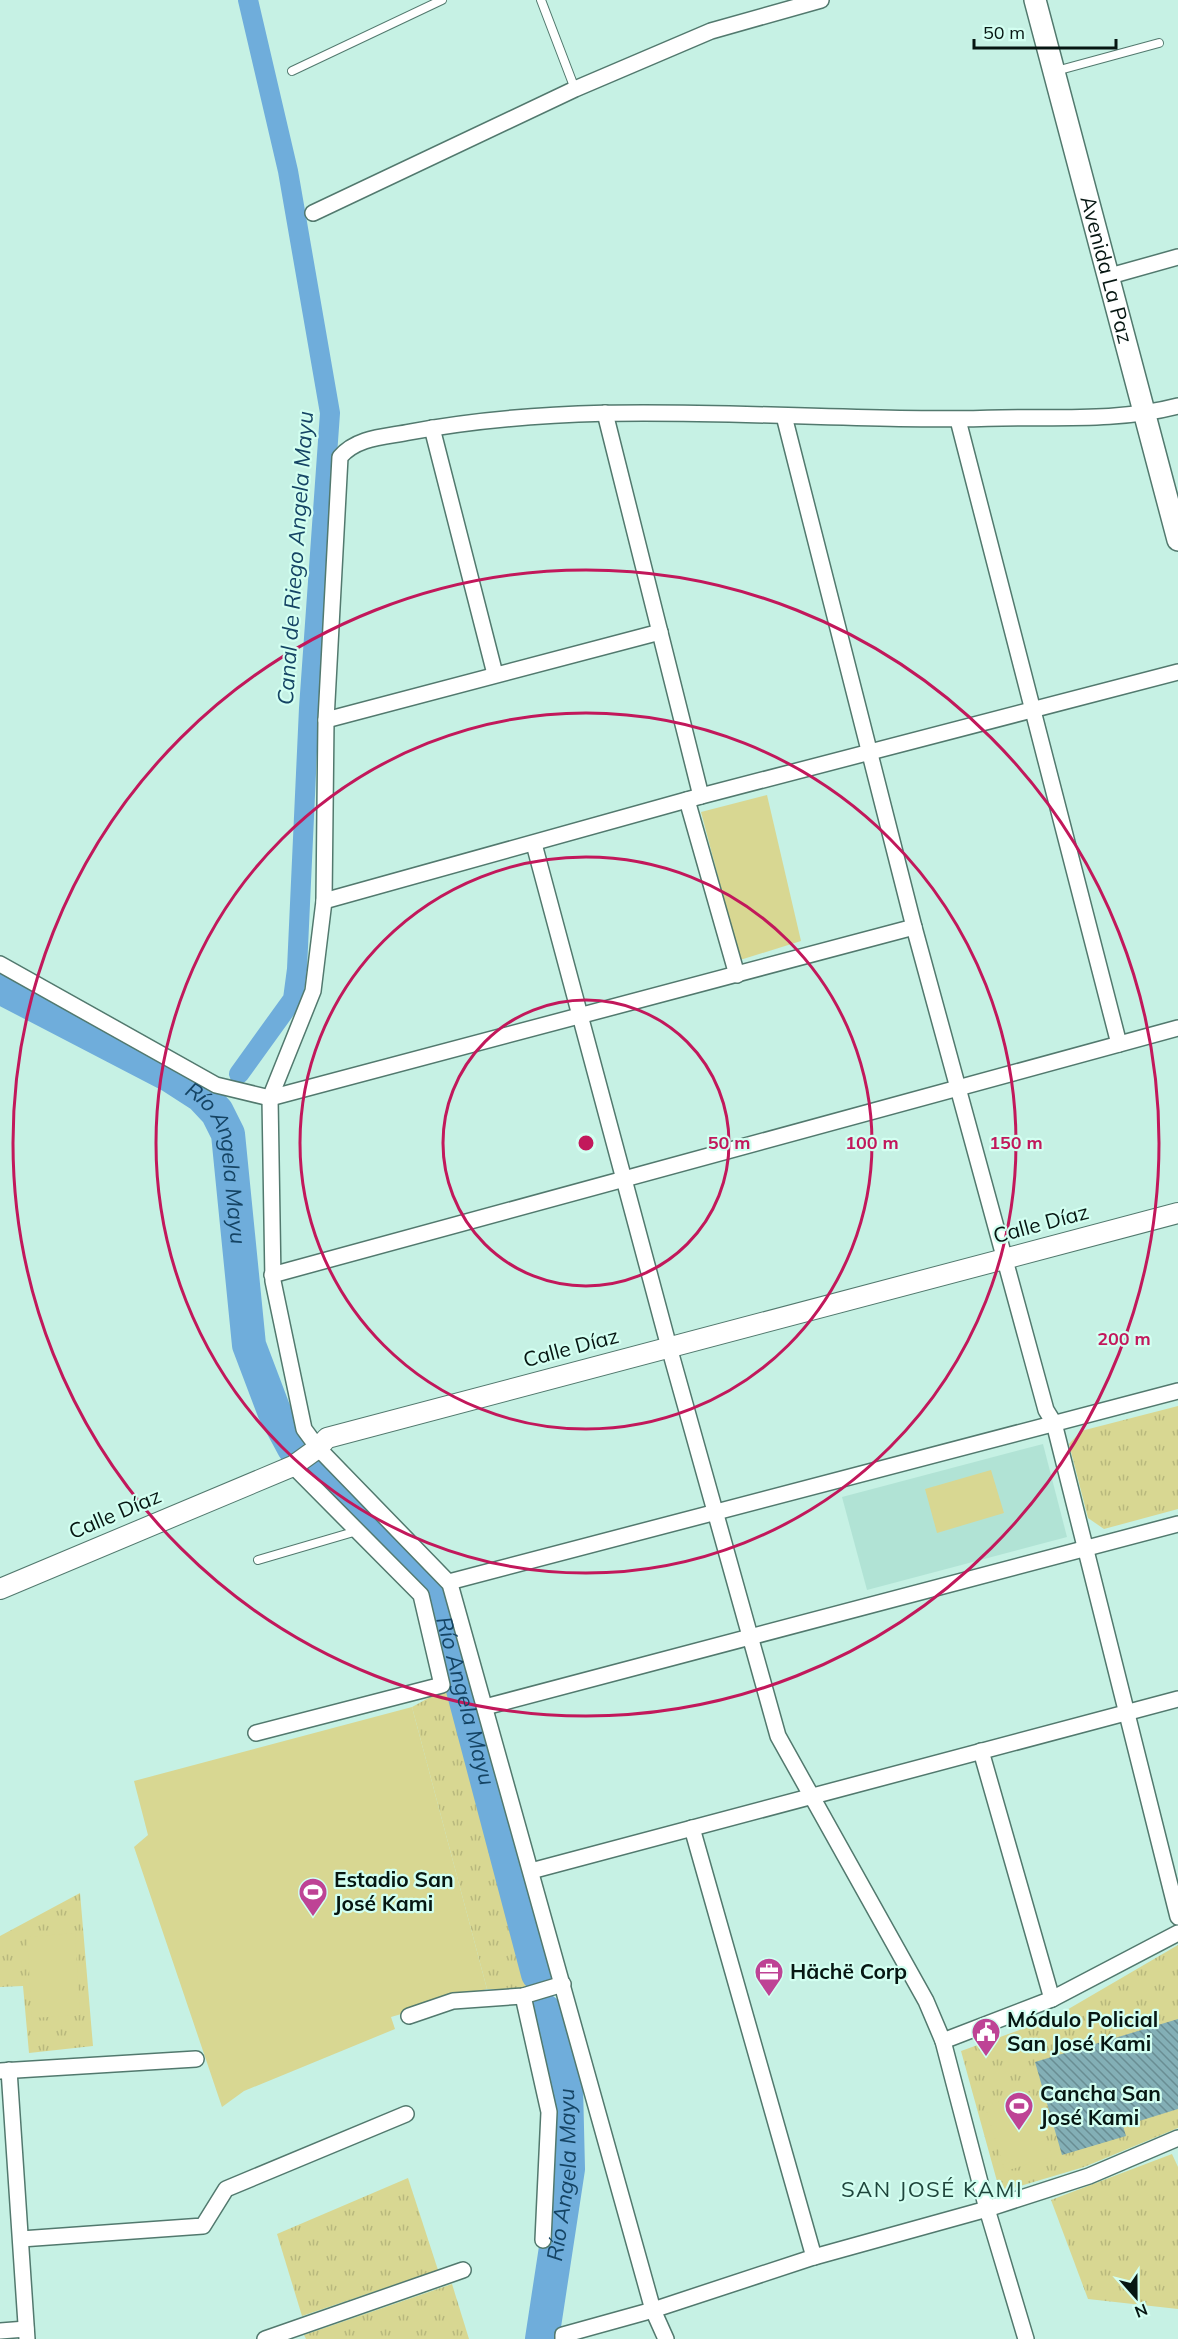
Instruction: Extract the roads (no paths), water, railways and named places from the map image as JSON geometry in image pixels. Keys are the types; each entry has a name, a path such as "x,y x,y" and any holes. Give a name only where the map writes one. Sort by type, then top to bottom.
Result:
{"main road":[{"name":"Avenida La Paz","path":"1035,0 1110,276 1178,540"}],"street":[{"path":"313,213 575,89 711,31 821,0"},
{"path":"1110,276 1178,257"},
{"path":"666,2339 653,2310 448,1582 318,1448 304,1429 272,1275 270,1098 313,991 324,902 326,720 340,457 348,447 359,441 432,428 519,417 605,413 958,420 1146,414 1178,406"},
{"path":"605,413 660,632 694,798 736,975"},
{"path":"784,416 914,927 1046,1410 1054,1423 1178,1917"},
{"path":"958,420 1119,1044"},
{"path":"432,428 495,674"},
{"path":"326,720 660,632"},
{"path":"324,902 694,798 1178,672"},
{"path":"534,844 669,1347 778,1736 926,2001 943,2041 987,2209 1026,2339"},
{"path":"0,964 216,1085 270,1098 914,927"},
{"path":"272,1275 1178,1028"},
{"name":"Calle Díaz","path":"0,1589 293,1466 318,1448 327,1438 1178,1213"},
{"path":"448,1582 1178,1391"},
{"path":"256,1733 442,1684 421,1595 293,1466"},
{"path":"485,1707 1178,1524"},
{"path":"531,1871 1178,1700"},
{"path":"981,1752 1052,1999"},
{"path":"692,1828 814,2257"},
{"path":"943,2041 1052,1999 1178,1933"},
{"path":"409,2016 453,2001 523,1996 563,1984"},
{"path":"523,1996 549,2112 543,2241"},
{"path":"0,2331 27,2334 21,2239 4,2071 196,2059"},
{"path":"21,2239 203,2226 226,2189 406,2114"},
{"path":"563,2339 564,2335 653,2310 814,2257 987,2209 1089,2176 1178,2138"},
{"path":"265,2339 463,2270"}],"lane":[{"path":"292,71 442,0"},
{"path":"541,0 575,89"},
{"path":"1054,71 1160,43"},
{"path":"258,1560 357,1532"}],"waterway":[{"name":"Canal de Riego Angela Mayu","path":"239,1074 293,999 297,969 309,708 330,413 288,171 248,0"},
{"name":"Río Angela Mayu","path":"0,987 171,1076 202,1096 217,1112 228,1134 249,1345 274,1411 294,1448"},
{"name":"Río Angela Mayu","path":"316,1471 437,1591 538,1974"},
{"name":"Río Angela Mayu","path":"542,2339 568,2169 566,2086 545,2011"}],"place":[{"name":"Estadio San José Kami","path":"313,1918"},
{"name":"Hächë Corp","path":"769,1998"},
{"name":"Módulo Policial San José Kami","path":"986,2058"},
{"name":"Cancha San José Kami","path":"1019,2132"}],"district":[{"name":"SAN JOSÉ KAMI","path":"932,2189"}]}
